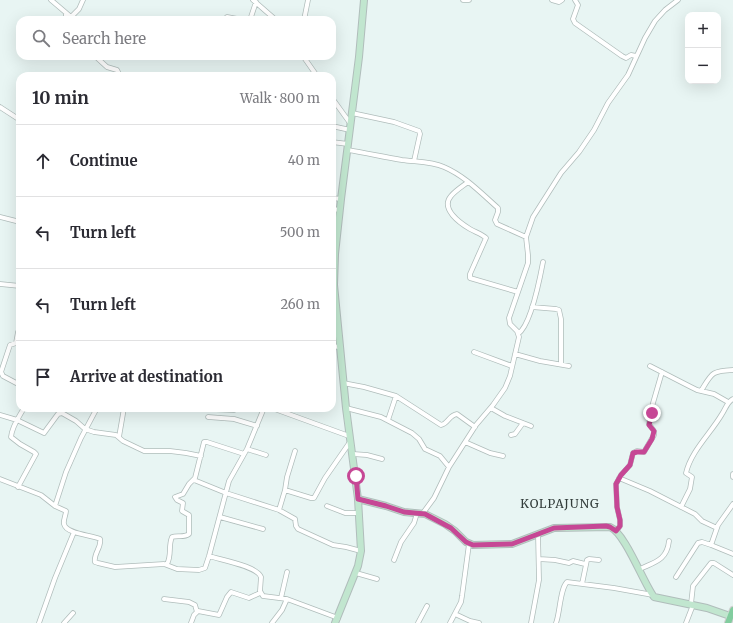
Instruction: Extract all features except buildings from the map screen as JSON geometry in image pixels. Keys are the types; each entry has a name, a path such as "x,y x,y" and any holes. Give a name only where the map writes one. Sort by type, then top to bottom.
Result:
{"main road":[{"path":"728,623 733,610"}],"street":[{"path":"51,0 70,16 72,16 78,9 83,0"},
{"path":"305,16 308,0"},
{"path":"336,227 350,149 350,123 364,0"},
{"path":"463,0 469,0"},
{"path":"552,0 559,2 562,0"},
{"path":"575,0 578,5 573,19 575,23 622,56 626,58 631,55 636,56"},
{"path":"394,560 401,542 420,513 434,498 449,467 465,442 505,388 518,341 517,331 509,322 528,263 526,236 533,217 561,173 579,152 594,130 608,103 628,75 636,56 655,21 678,0"},
{"path":"251,16 254,1 271,16"},
{"path":"99,60 107,67 117,70 118,72"},
{"path":"306,60 314,72"},
{"path":"336,104 350,123"},
{"path":"0,107 16,117"},
{"path":"352,113 394,122 419,131 420,134 414,161"},
{"path":"336,127 350,130"},
{"path":"336,144 350,149 439,165 451,170 468,182 498,208 495,220 497,224 526,236"},
{"path":"468,182 450,196 448,204 451,213 456,219 486,238 470,274 470,278 518,292"},
{"path":"336,198 341,199"},
{"path":"336,210 340,210"},
{"path":"0,217 16,221"},
{"path":"518,334 522,330 532,307 543,262"},
{"path":"0,284 16,286"},
{"path":"532,307 559,310 561,320 561,364"},
{"path":"260,593 266,597 284,599 337,621 356,573 362,551 358,499 343,384 336,315"},
{"path":"16,343 10,345 1,372 3,376 16,383"},
{"path":"474,352 512,366"},
{"path":"515,354 540,361 568,366"},
{"path":"650,366 701,391 714,394 728,402"},
{"path":"701,391 712,375 716,372 721,370 733,370"},
{"path":"616,531 620,526 620,520 616,497 616,484 630,465 633,453 644,452 652,439 654,431 649,424 652,417 652,406 662,372"},
{"path":"343,384 364,387 396,396 441,425 445,424 451,416 457,414 475,427"},
{"path":"388,420 396,396"},
{"path":"681,507 691,486 692,477 686,473 690,462 708,432 722,415 728,402 733,399"},
{"path":"346,408 388,420 417,437 425,449 440,456 449,467"},
{"path":"491,408 505,416 531,426"},
{"path":"18,487 36,454 12,439 12,432 22,412"},
{"path":"0,415 17,420 44,433 58,414 62,412 85,429 94,432 116,435 123,441 144,451 170,451 201,456"},
{"path":"54,506 66,472 85,429 95,412"},
{"path":"119,437 123,412"},
{"path":"234,412 234,419"},
{"path":"0,479 41,495 54,506 66,511 64,526 74,532 100,539 101,544 94,558 95,562 109,567 167,564 177,569 200,570 205,568 209,556 230,478 247,449 262,412"},
{"path":"282,412 350,439"},
{"path":"208,417 234,419 257,426"},
{"path":"511,435 516,433 523,423"},
{"path":"285,490 314,498 350,439"},
{"path":"167,564 171,552 170,542 172,537 187,536 189,533 190,515 183,512 183,504 175,497 183,494 189,484 194,480 203,444 205,442 244,454"},
{"path":"465,442 503,456"},
{"path":"247,449 266,455"},
{"path":"279,510 295,451"},
{"path":"353,454 367,455 382,459"},
{"path":"619,478 650,491 697,515 703,522 716,528"},
{"path":"194,480 226,493 279,510 295,519 298,529 333,545 344,546 362,551"},
{"path":"358,499 404,512 420,513 440,521 451,528 469,544 512,544 522,542 550,528 610,527 616,531 640,569 653,595"},
{"path":"327,506 345,513 359,513"},
{"path":"731,506 733,512"},
{"path":"711,545 716,528 721,518 731,506"},
{"path":"220,517 263,528"},
{"path":"39,623 55,578 74,532"},
{"path":"531,623 538,585 538,534"},
{"path":"640,569 657,561 665,555 669,541"},
{"path":"676,577 698,543 702,542 733,554"},
{"path":"450,623 462,596 469,544"},
{"path":"209,556 258,572 261,577 260,593"},
{"path":"539,559 569,563 573,561 585,564"},
{"path":"582,584 585,564 588,559 599,560"},
{"path":"686,623 692,605 694,586 711,563 714,563 733,574"},
{"path":"272,623 282,610 286,572"},
{"path":"356,573 377,579"},
{"path":"556,623 565,583 570,582 653,595 660,599 712,609 730,616"},
{"path":"197,612 218,616 222,611 229,593 231,592 249,598 260,593"},
{"path":"164,599 188,602 195,606 197,612"},
{"path":"418,623 427,606"},
{"path":"191,623 197,612"},
{"path":"64,623 72,613"},
{"path":"455,614 478,623"}],"district":[{"name":"KOLPAJUNG","path":"560,504"}],"route":[{"path":"356,476 358,499 375,502 404,512 425,514 451,528 466,542 473,545 507,545 518,543 550,528 606,526 613,528 616,531 620,526 616,497 617,480 630,465 633,453 644,452 648,447 654,435 654,431 649,425 652,413"}]}
